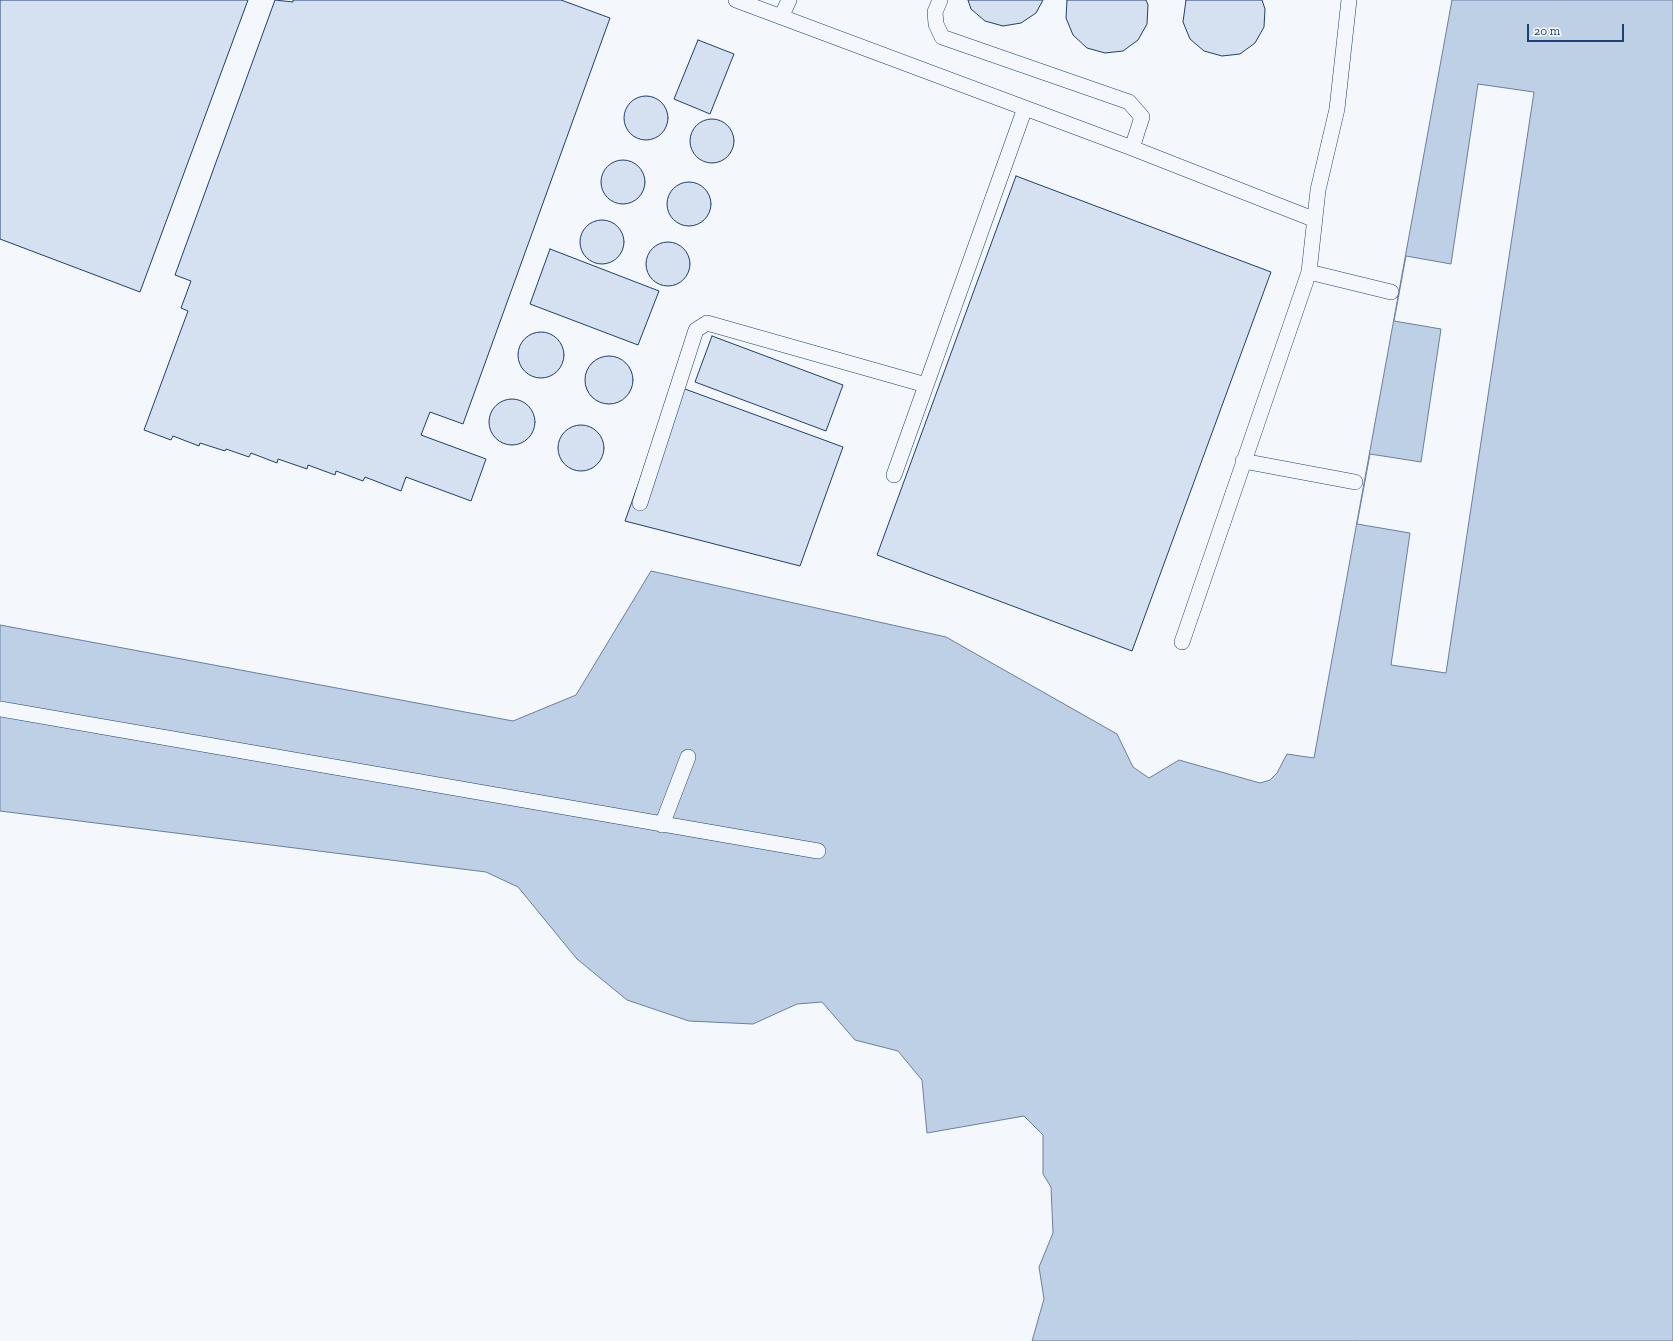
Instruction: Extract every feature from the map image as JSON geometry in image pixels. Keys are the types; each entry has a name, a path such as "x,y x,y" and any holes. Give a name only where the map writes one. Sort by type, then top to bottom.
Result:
{"lane":[{"path":"736,0 1132,148 1313,220"},
{"path":"781,17 788,0"},
{"path":"940,0 935,12 936,24 942,38 1129,102 1142,117 1132,148"},
{"path":"1182,642 1308,272 1313,220 1318,190 1337,109 1349,0"},
{"path":"894,475 1025,108"},
{"path":"1308,272 1391,292"},
{"path":"640,503 696,330 707,323 926,385"},
{"path":"1244,461 1355,482"},
{"path":"0,709 818,851"},
{"path":"662,825 688,757"}],"water":[{"path":"1452,0 1673,0 1673,1341 1032,1341 1044,1299 1039,1267 1053,1233 1051,1187 1043,1174 1043,1135 1024,1116 927,1133 922,1080 898,1051 855,1040 822,1002 797,1004 753,1024 689,1021 627,1000 577,959 518,887 486,872 0,811 0,625 513,721 576,695 651,571 946,637 1117,734 1133,767 1149,778 1179,760 1260,783 1270,780 1277,773 1287,754 1314,758"}],"pier":[{"path":"1478,84 1534,92 1446,673 1391,665 1410,533 1357,524 1370,454 1421,462 1441,329 1394,321 1406,256 1451,264"}],"building":[{"path":"0,0 248,0 140,292 0,239"},
{"path":"275,0 293,2 293,0 561,0 610,18 463,424 430,412 421,435 486,459 471,501 406,477 401,491 365,477 363,481 336,471 335,475 308,465 307,469 278,459 277,463 251,453 249,457 226,449 225,451 200,443 199,446 173,436 171,440 144,430 188,311 181,308 191,281 175,275"},
{"path":"968,0 1043,0 1036,13 1021,23 1003,26 985,21 971,9"},
{"path":"1067,0 1146,0 1148,5 1147,24 1138,40 1123,51 1105,53 1087,48 1073,35 1066,18"},
{"path":"1186,0 1262,0 1265,9 1264,27 1255,43 1240,54 1222,56 1204,51 1190,39 1183,22"},
{"path":"698,40 734,54 710,114 674,99"},
{"path":"642,96 650,96 662,102 668,114 668,122 662,134 650,140 642,140 630,134 624,122 624,114 630,102"},
{"path":"716,119 728,125 733,133 733,149 728,157 720,162 708,163 696,157 691,149 690,137 696,125 704,120"},
{"path":"619,160 627,160 632,161 639,166 644,173 644,191 639,198 632,203 619,204 611,201 604,194 601,186 601,178 604,170 611,163"},
{"path":"1016,176 1271,272 1132,651 877,555"},
{"path":"685,182 693,182 705,188 711,200 711,208 705,220 693,226 685,226 673,220 667,208 667,200 673,188"},
{"path":"598,220 606,220 611,221 618,226 623,233 623,251 618,258 611,263 598,264 590,261 583,254 580,246 580,238 583,230 590,223"},
{"path":"664,242 672,242 684,248 690,260 690,268 684,280 672,286 664,286 652,280 646,268 646,260 652,248"},
{"path":"550,249 659,291 638,345 530,304"},
{"path":"536,332 546,332 558,338 563,346 563,364 558,372 550,377 536,378 528,375 521,368 518,360 518,350 521,342 528,335"},
{"path":"712,336 843,385 826,431 695,382"},
{"path":"609,356 618,358 626,363 631,371 633,380 631,389 626,397 618,402 609,404 600,402 592,397 587,389 585,380 587,371 592,363 600,358"},
{"path":"674,385 843,447 800,566 625,521"},
{"path":"517,399 529,405 534,413 534,431 529,439 521,444 507,445 495,439 490,431 489,417 495,405 503,400"},
{"path":"586,425 598,431 603,439 603,457 598,465 590,470 576,471 564,465 559,457 558,443 564,431 572,426"}]}
